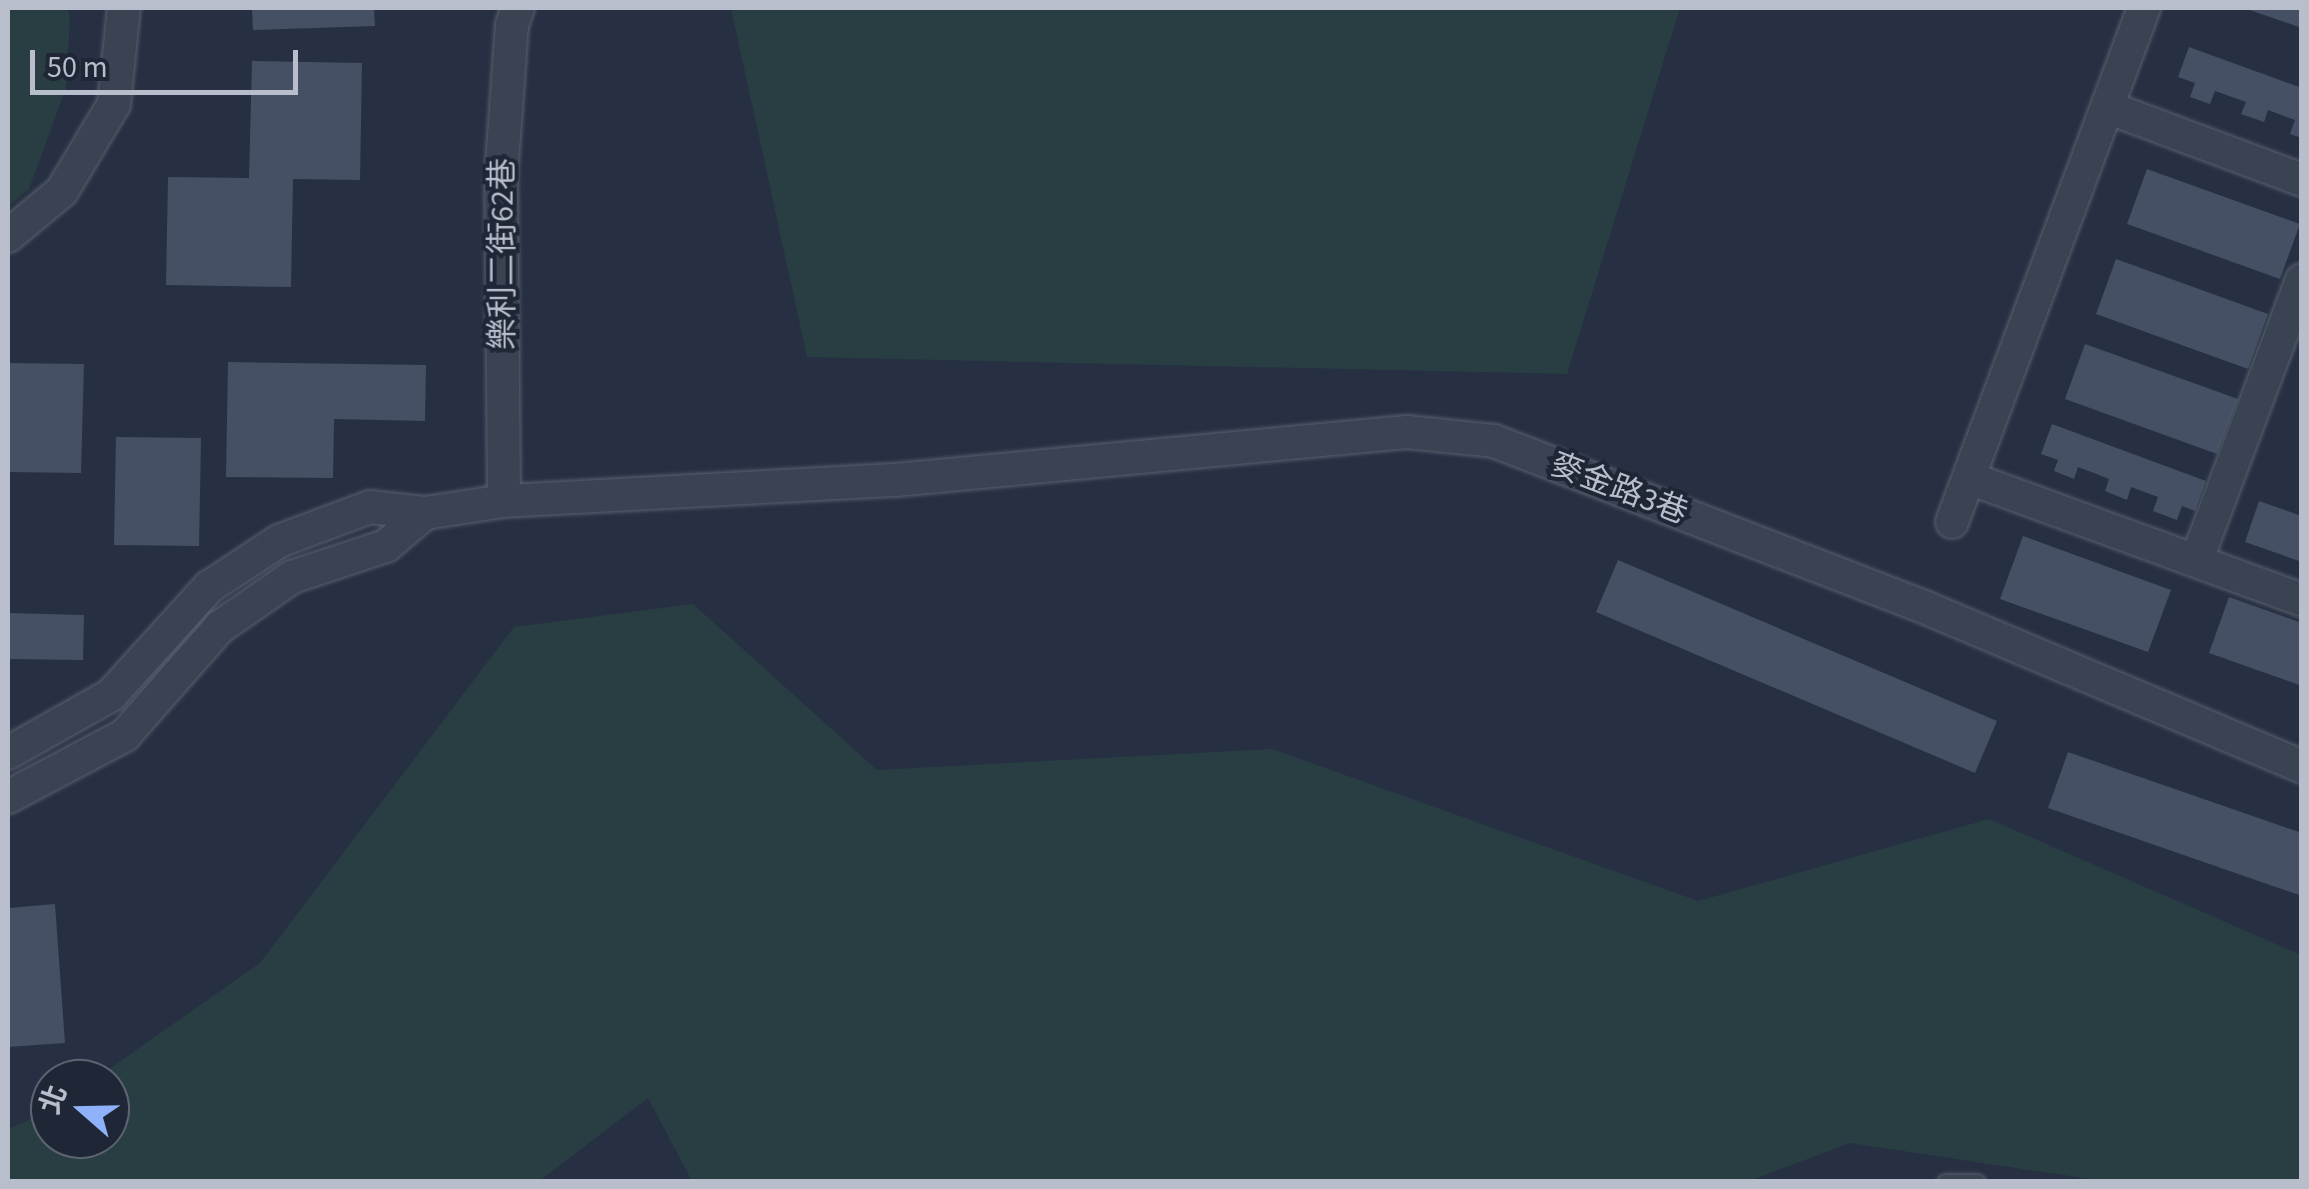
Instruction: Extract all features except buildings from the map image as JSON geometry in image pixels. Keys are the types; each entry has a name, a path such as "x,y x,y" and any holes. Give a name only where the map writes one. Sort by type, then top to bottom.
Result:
{"street":[{"path":"8,236 62,191 114,104 124,8"},
{"name":"樂利二街62巷","path":"504,501 502,178 512,25 518,8"},
{"path":"1952,522 2144,8"},
{"path":"2106,107 2302,180"},
{"path":"2197,559 2302,280"},
{"name":"麥金路3巷","path":"504,501 895,480 1407,432 1494,441 1924,607 2302,766"},
{"path":"1968,478 2302,600"},
{"path":"53,774 21,747 111,695 209,588 280,541 370,507 425,514 504,501"},
{"path":"8,798 126,735 220,627 292,577 386,546 425,514"}],"lane":[{"path":"1945,1182 1977,1182"}],"green space":[{"path":"8,8 67,8 70,18 66,88 29,189 8,207"},
{"path":"731,8 1680,8 1567,374 807,357"},
{"path":"693,604 877,770 1272,749 1698,901 1989,819 2301,955 2301,1181 2103,1181 1850,1143 1747,1182 692,1181 648,1098 539,1181 8,1181 8,1129 30,1120 30,1159 130,1159 130,1059 123,1059 260,963 514,627"}]}
